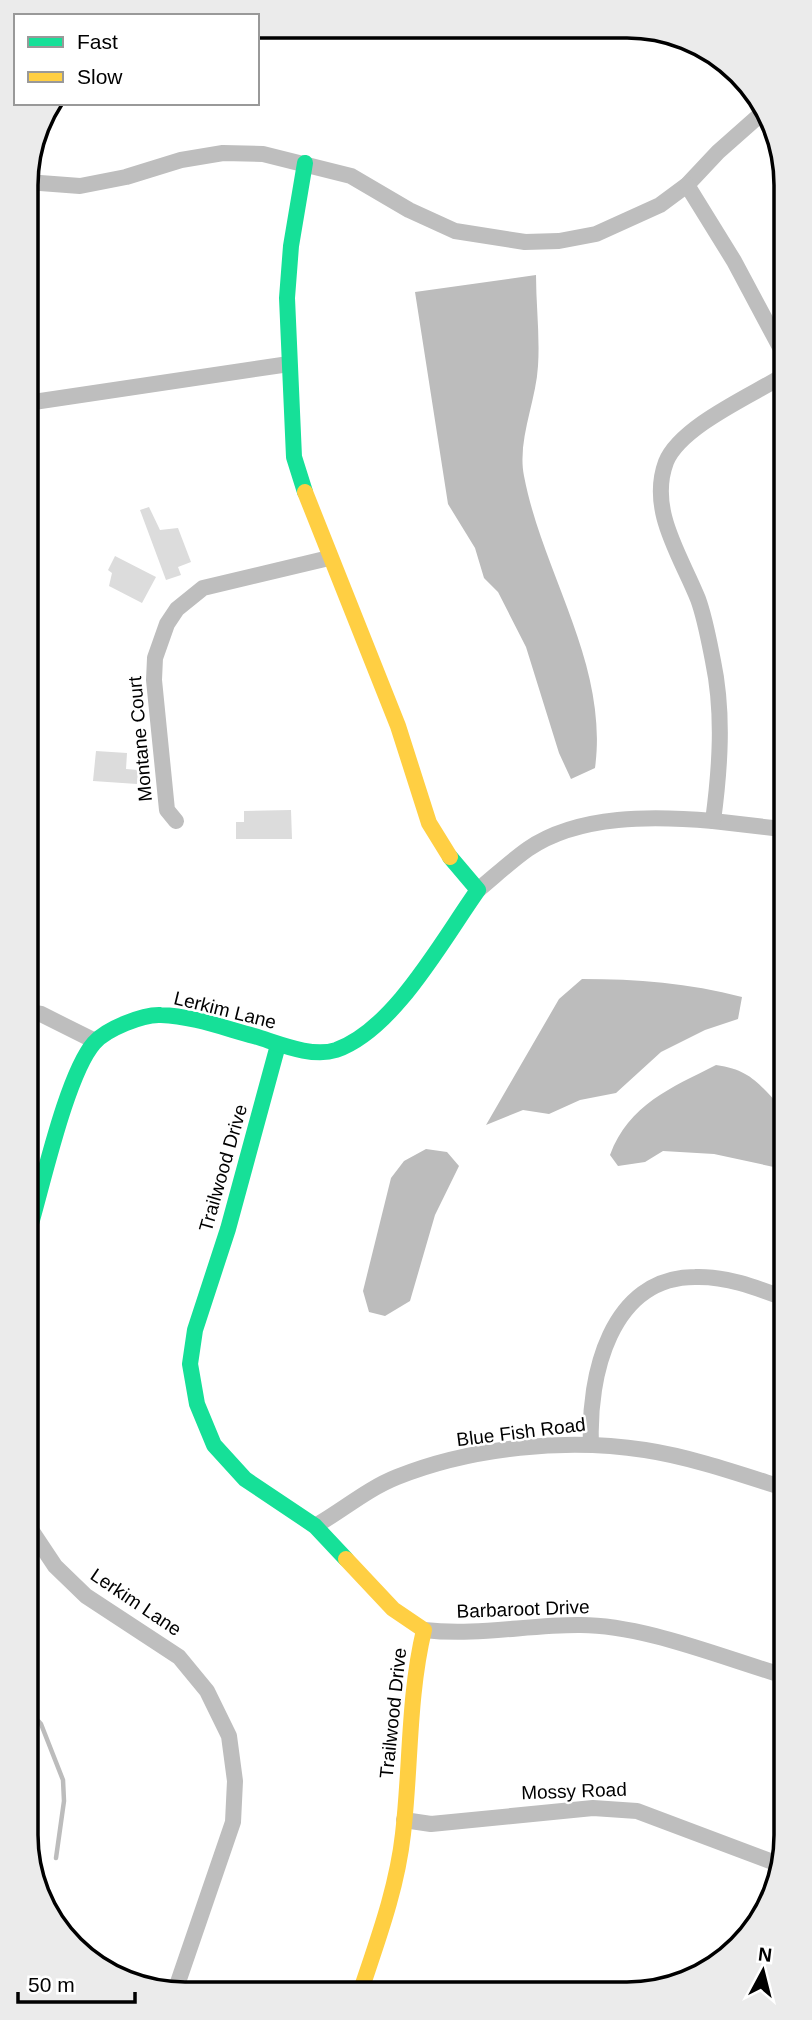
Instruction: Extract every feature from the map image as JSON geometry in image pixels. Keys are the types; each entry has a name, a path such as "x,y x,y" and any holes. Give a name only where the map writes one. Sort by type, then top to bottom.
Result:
{"street":[{"path":"39,184 80,186 126,177 181,160 223,153 263,154 351,176 409,210 455,231 525,242 559,241 596,234 646,213 687,185 718,152 757,118"},
{"path":"305,163 291,247 287,298 294,457 312,516 398,726 429,823 454,864 478,890 530,847 572,830 609,822 673,818 774,828"},
{"path":"687,185 721,238 774,336"},
{"path":"39,401 289,364"},
{"path":"713,821 719,780 720,727 714,664 699,601 668,532 660,495 667,460 691,432 774,381"},
{"name":"Montane Court","path":"176,821 167,810 154,680 155,658 167,624 177,609 203,588 329,558"},
{"name":"Lerkim Lane","path":"95,1041 136,1018 160,1015 200,1021 278,1045 313,1052 333,1051 368,1033 390,1014 478,890"},
{"path":"38,1014 95,1041 82,1063 61,1121 38,1198"},
{"name":"Trailwood Drive","path":"278,1045 228,1228 195,1330 190,1364 197,1404 215,1445 245,1479 315,1526 393,1609 424,1630 412,1688 404,1820 391,1900 364,1982"},
{"path":"591,1444 590,1411 604,1346 624,1310 659,1285 694,1276 743,1283 773,1294"},
{"name":"Blue Fish Road","path":"315,1526 367,1491 434,1465 515,1450 591,1444 647,1450 773,1485"},
{"name":"Lerkim Lane","path":"38,1541 55,1566 86,1596 179,1657 207,1691 229,1736 235,1780 233,1822 178,1981"},
{"name":"Barbaroot Drive","path":"424,1630 458,1634 578,1625 622,1628 773,1672"},
{"name":"Mossy Road","path":"404,1820 455,1823 503,1815 593,1808 637,1811 771,1861"}],"shaded area":[{"path":"536,275 538,366 523,449 524,476 545,549 584,656 597,730 595,768 571,779 559,753 526,647 498,592 484,578 475,548 448,504 415,292"},
{"path":"582,979 663,983 742,997 738,1019 705,1030 661,1052 616,1093 580,1100 549,1114 523,1110 486,1125 559,999"},
{"path":"716,1065 747,1075 773,1099 773,1167 714,1154 663,1151 645,1162 618,1166 610,1155 618,1137 640,1110 668,1090"},
{"path":"426,1149 447,1152 459,1166 435,1215 410,1301 385,1316 369,1312 363,1291 391,1178 404,1161"}],"building":[{"path":"149,507 160,530 178,528 191,562 178,567 181,575 166,580 140,510"},
{"path":"115,556 156,577 142,603 109,586 112,573 108,570"},
{"path":"96,751 127,753 126,769 138,770 137,784 93,781"},
{"path":"291,810 292,839 236,839 236,822 244,822 244,811"}],"waterway":[{"path":"38,1721 63,1780 64,1801 56,1858"}],"traffic: fast":[{"path":"305,163 291,246 287,298 294,457 305,492"},
{"path":"38,1197 74,1079 84,1058 100,1038 135,1020 161,1015 208,1023 305,1051 336,1050 357,1039 397,1004 416,981 478,890 450,857"},
{"path":"278,1045 228,1229 195,1330 190,1364 197,1404 214,1445 245,1479 315,1526 346,1559"}],"traffic: slow":[{"path":"305,492 398,726 429,823 450,857"},
{"path":"346,1559 393,1609 424,1630 415,1680 400,1854 386,1913 364,1982"}]}
